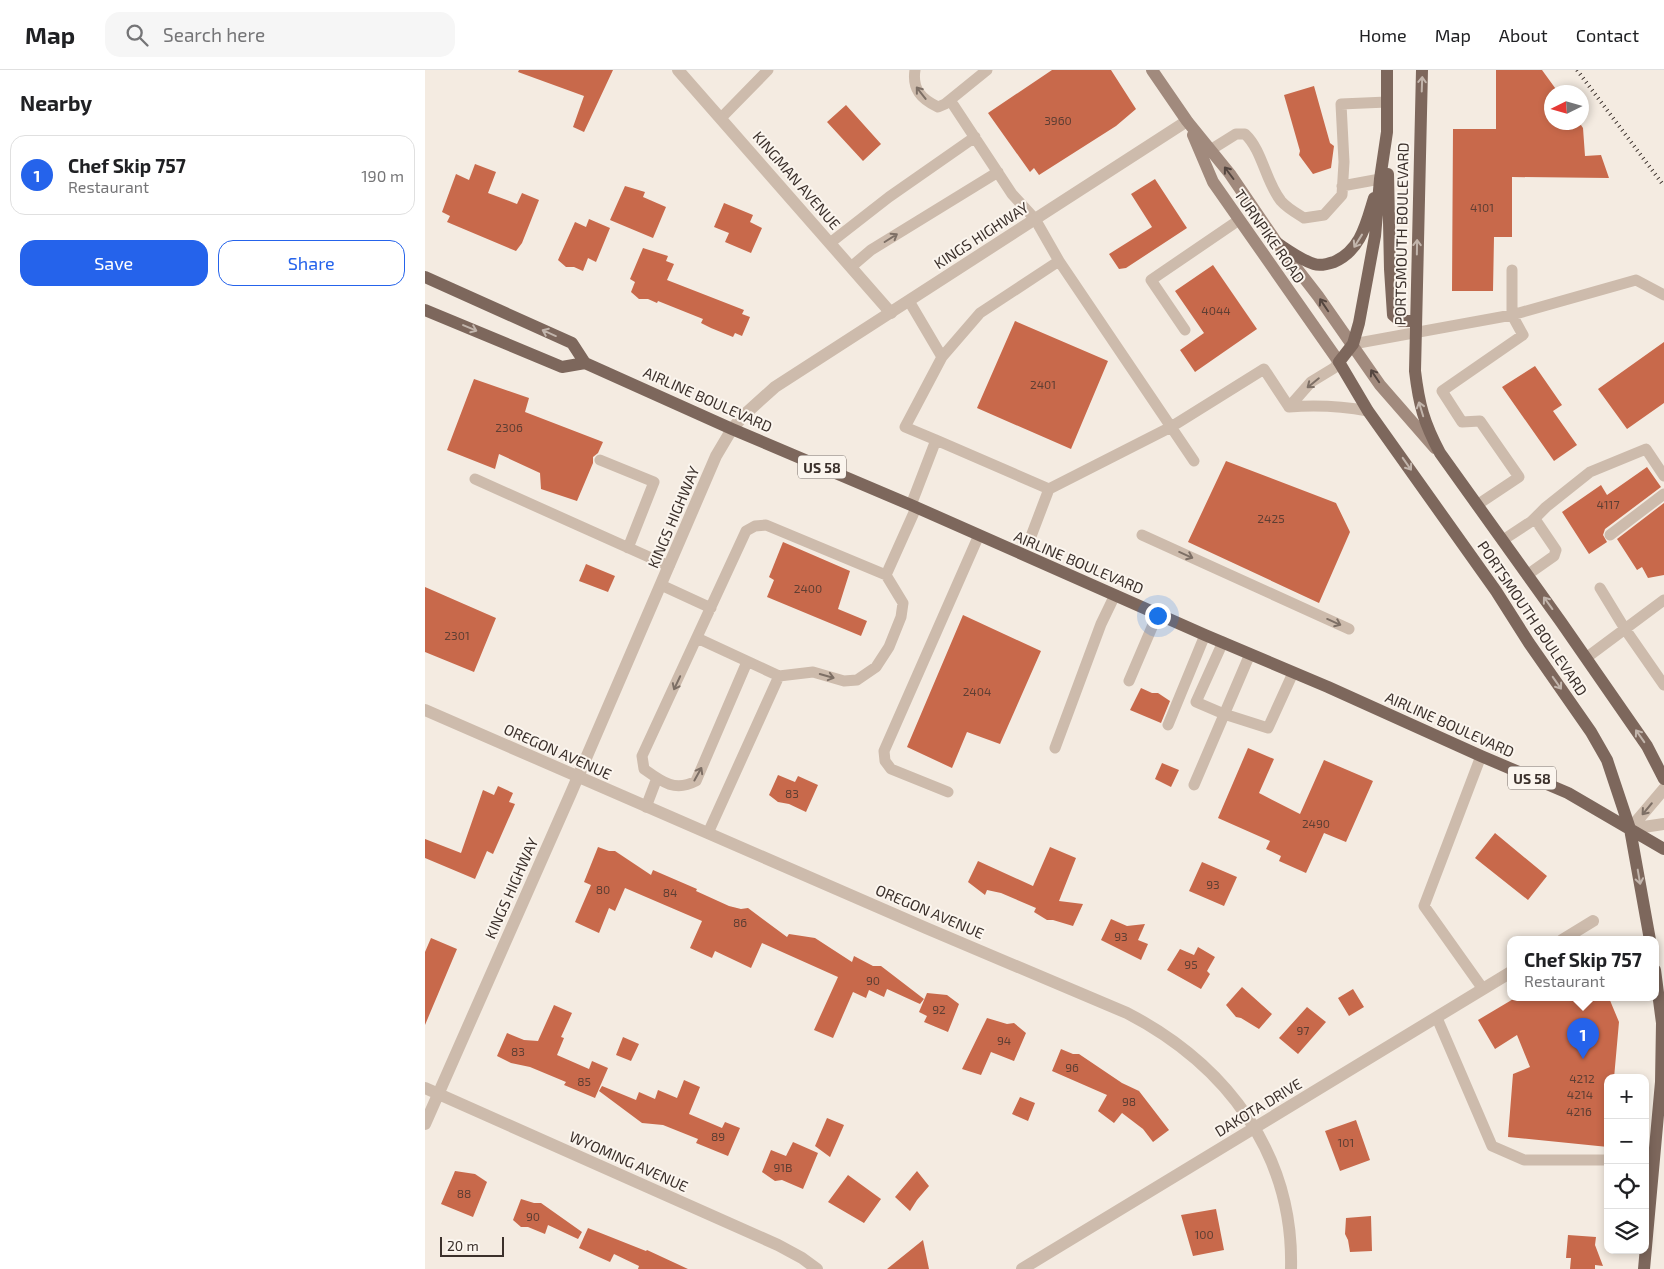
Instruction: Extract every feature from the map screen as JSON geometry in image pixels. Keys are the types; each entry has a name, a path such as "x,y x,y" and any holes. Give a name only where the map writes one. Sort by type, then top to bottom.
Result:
{"main road":[{"name":"PORTSMOUTH BOULEVARD","path":"1387,70 1387,132 1380,179 1375,236 1359,323 1353,344 1339,362 1368,411 1496,591 1529,643 1591,732 1607,760 1630,829 1649,936"},
{"name":"PORTSMOUTH BOULEVARD","path":"1422,70 1415,371 1418,400 1427,427 1440,454"},
{"name":"TURNPIKE ROAD","path":"1158,72 1206,153 1213,182 1339,362"},
{"path":"1387,132 1390,277 1393,315 1415,327"},
{"name":"TURNPIKE ROAD","path":"1206,153 1230,174 1277,243 1353,344"},
{"path":"1277,243 1304,261 1317,265 1341,258 1355,247 1362,236 1380,179"},
{"path":"425,277 572,343 585,363 562,367 425,310"},
{"name":"PORTSMOUTH BOULEVARD","path":"1353,344 1380,385 1440,454 1503,540 1647,746 1664,779"},
{"name":"AIRLINE BOULEVARD","path":"585,363 732,429 1568,793 1664,849"},
{"path":"1644,1269 1650,1160 1661,1082 1662,1022 1659,1000"}],"street":[{"name":"KINGMAN AVENUE","path":"678,70 891,313"},
{"name":"KINGS HIGHWAY","path":"425,1124 578,777 716,456 732,429 775,387 1187,121"},
{"name":"OREGON AVENUE","path":"425,710 1149,1024 1182,1047 1212,1073 1239,1104 1256,1128 1281,1187 1289,1222 1291,1269"},
{"path":"1630,829 1664,788"},
{"path":"1630,829 1664,824"},
{"path":"1569,936 1593,921"},
{"name":"DAKOTA DRIVE","path":"1022,1269 1507,975"},
{"name":"WYOMING AVENUE","path":"425,1088 778,1244 817,1269"}],"lane":[{"path":"721,118 768,70"},
{"path":"915,70 914,82 918,91 929,102 938,107 950,100 987,70"},
{"path":"950,100 1012,194 1035,219 1059,261 1194,461"},
{"path":"1206,153 1236,134 1245,134 1252,141 1267,176 1281,201 1304,218 1324,215 1342,195 1341,104 1387,102"},
{"path":"830,243 889,197 975,137"},
{"path":"851,267 871,250 998,172"},
{"path":"1343,186 1380,179"},
{"path":"1185,330 1151,280 1239,220"},
{"path":"1049,489 905,426 942,357 980,313 1059,261"},
{"path":"1477,505 1519,477 1480,421 1462,422 1442,392 1523,335 1512,315 1513,270"},
{"path":"1353,344 1415,327 1512,315 1636,280 1664,295"},
{"path":"909,301 942,357"},
{"path":"1289,406 1311,382 1334,368 1339,362"},
{"path":"1030,539 1049,489 1171,427 1264,369 1289,406"},
{"path":"1289,406 1335,406 1368,411"},
{"path":"886,575 914,507 936,440"},
{"path":"1503,540 1532,521 1546,507 1590,472 1646,449 1664,476"},
{"path":"600,460 654,482 628,548"},
{"path":"475,479 669,566"},
{"path":"1610,535 1664,494"},
{"path":"1527,575 1555,556 1556,550 1537,522 1532,521"},
{"path":"697,638 779,676 813,672 844,681 857,680 875,667 889,648 901,618 903,603 886,575 766,525 755,526 746,532 642,756 644,769 670,785 687,785 696,781 747,662"},
{"path":"1142,535 1349,629"},
{"path":"948,792 891,769 885,761 884,751 979,536"},
{"path":"661,585 711,608"},
{"path":"1599,588 1664,685"},
{"path":"1055,748 1101,624 1115,595"},
{"path":"1586,658 1664,600"},
{"path":"1129,681 1158,614"},
{"path":"1169,725 1205,635"},
{"path":"1223,642 1196,702 1224,714 1268,728 1293,672"},
{"path":"1194,785 1250,654"},
{"path":"708,834 779,676"},
{"path":"1481,756 1424,906 1483,990"},
{"path":"646,807 657,778"},
{"path":"1437,1018 1492,1146 1524,1160 1604,1160"}],"building":[{"path":"519,70 613,70 584,132 573,127 584,96 518,72"},
{"path":"1052,70 1111,70 1136,109 1116,126 1039,175 1034,168 1030,172 988,113"},
{"path":"1496,70 1542,70 1553,85 1544,85 1544,130 1583,130 1585,156 1601,155 1609,178 1512,177 1512,237 1494,237 1493,291 1452,291 1453,129 1496,129"},
{"path":"1314,86 1330,143 1334,146 1331,168 1313,174 1299,155 1300,151 1284,95"},
{"path":"846,105 881,144 863,161 827,122"},
{"path":"475,164 496,172 488,193 517,204 522,193 539,200 522,243 516,251 447,222 450,216 442,212 456,174 469,180"},
{"path":"1155,179 1187,228 1126,268 1119,269 1109,254 1152,227 1131,194"},
{"path":"625,186 645,192 643,197 666,207 653,238 610,220"},
{"path":"724,203 753,215 750,222 762,228 751,253 725,242 729,233 714,227"},
{"path":"589,219 610,228 596,262 588,258 583,271 574,267 566,267 558,260 575,222 586,227"},
{"path":"643,248 668,256 666,261 674,264 667,280 744,310 742,314 750,317 742,336 735,333 733,337 701,323 703,319 658,301 657,303 648,299 639,299 631,292 635,282 630,279"},
{"path":"1213,265 1257,329 1195,372 1180,350 1204,333 1175,291"},
{"path":"1015,321 1108,361 1071,449 977,408"},
{"path":"1664,342 1664,403 1627,429 1598,389"},
{"path":"1535,366 1562,405 1553,411 1577,445 1554,461 1502,387"},
{"path":"474,379 529,398 525,412 603,442 598,453 593,457 593,463 577,501 541,489 540,473 499,454 495,469 447,450"},
{"path":"1226,461 1336,503 1350,532 1319,603 1188,542"},
{"path":"1647,467 1661,487 1605,529 1603,535 1607,542 1589,554 1562,512 1601,485 1607,495"},
{"path":"1664,503 1664,575 1648,578 1642,567 1637,570 1617,539"},
{"path":"783,542 850,571 838,609 867,621 861,636 767,597 774,580 769,577"},
{"path":"586,564 615,576 608,592 579,581"},
{"path":"425,587 496,618 474,672 425,652"},
{"path":"963,615 1041,651 1000,744 967,732 952,768 907,747"},
{"path":"1141,688 1152,693 1158,693 1170,701 1161,723 1130,710"},
{"path":"1248,748 1274,759 1259,793 1300,814 1324,760 1373,781 1346,842 1324,833 1306,873 1279,861 1281,856 1266,849 1270,841 1218,818"},
{"path":"1162,763 1179,770 1171,787 1155,779"},
{"path":"778,775 795,782 798,776 818,785 806,812 789,804 778,802 769,795"},
{"path":"498,786 513,793 509,802 515,804 493,854 487,851 475,879 425,858 425,839 461,853 483,790 494,795"},
{"path":"1495,833 1547,876 1528,900 1475,858"},
{"path":"598,847 615,851 651,875 653,870 697,889 696,891 729,906 741,909 748,908 787,937 789,934 815,938 852,962 854,956 873,966 881,966 924,999 920,1004 887,989 884,997 869,990 866,998 853,992 833,1038 814,1030 838,977 762,943 751,968 715,951 712,958 690,948 702,921 625,888 615,911 609,908 599,933 575,922 591,885 584,882"},
{"path":"1050,847 1076,858 1059,901 1083,904 1073,926 1047,920 1034,912 1036,908 1001,893 987,890 985,895 968,882 978,861 1033,886"},
{"path":"1202,862 1237,877 1224,906 1189,891"},
{"path":"1111,919 1127,926 1145,924 1138,940 1148,944 1141,960 1101,940"},
{"path":"431,938 457,949 425,1025 425,952"},
{"path":"1198,947 1215,957 1207,971 1210,974 1201,989 1167,970 1180,949 1194,955"},
{"path":"1242,987 1272,1014 1259,1029 1236,1017 1226,1005"},
{"path":"1353,989 1364,1007 1349,1016 1338,998"},
{"path":"927,993 947,995 959,1004 948,1032 924,1022 927,1016 919,1012"},
{"path":"1510,1001 1610,1001 1619,1022 1614,1074 1604,1074 1604,1147 1508,1137 1513,1074 1530,1067 1517,1035 1495,1049 1478,1020"},
{"path":"554,1005 572,1013 561,1037 564,1038 557,1055 589,1069 592,1061 608,1068 595,1098 564,1085 566,1082 530,1067 511,1063 497,1056 507,1033 524,1040 538,1041"},
{"path":"1307,1007 1326,1022 1298,1054 1279,1038"},
{"path":"987,1018 1007,1024 1014,1023 1026,1033 1014,1061 991,1052 981,1075 962,1069"},
{"path":"623,1037 639,1044 631,1061 616,1055"},
{"path":"1061,1049 1073,1054 1079,1054 1122,1083 1139,1091 1169,1130 1153,1142 1143,1129 1122,1113 1114,1123 1098,1111 1107,1095 1052,1071"},
{"path":"684,1080 700,1087 689,1114 722,1128 725,1122 740,1128 728,1156 696,1143 698,1139 663,1125 642,1123 599,1091 602,1086 636,1100 639,1092 655,1099 658,1090 677,1098"},
{"path":"1020,1097 1035,1103 1028,1121 1012,1114"},
{"path":"827,1118 844,1125 830,1157 815,1146"},
{"path":"1356,1120 1370,1160 1340,1171 1325,1131"},
{"path":"793,1142 818,1153 803,1189 782,1180 775,1181 762,1172 771,1150 786,1156"},
{"path":"455,1171 475,1174 487,1182 473,1217 441,1204"},
{"path":"917,1171 929,1186 910,1211 895,1197"},
{"path":"848,1175 881,1199 864,1223 828,1202"},
{"path":"521,1199 541,1203 582,1232 578,1239 548,1225 545,1234 528,1227 521,1227 513,1220"},
{"path":"1216,1209 1224,1250 1193,1256 1181,1215"},
{"path":"1371,1216 1372,1251 1350,1252 1345,1234 1346,1218"},
{"path":"588,1228 647,1250 688,1269 638,1269 639,1266 614,1254 610,1262 579,1248"},
{"path":"1568,1235 1596,1237 1595,1245 1603,1266 1595,1265 1595,1269 1570,1269 1571,1258 1566,1258"},
{"path":"923,1240 929,1269 887,1269"}],"railway":[{"path":"1577,70 1664,186"}],"place":[{"name":"Chef Skip 757","path":"1583,1059"}]}
